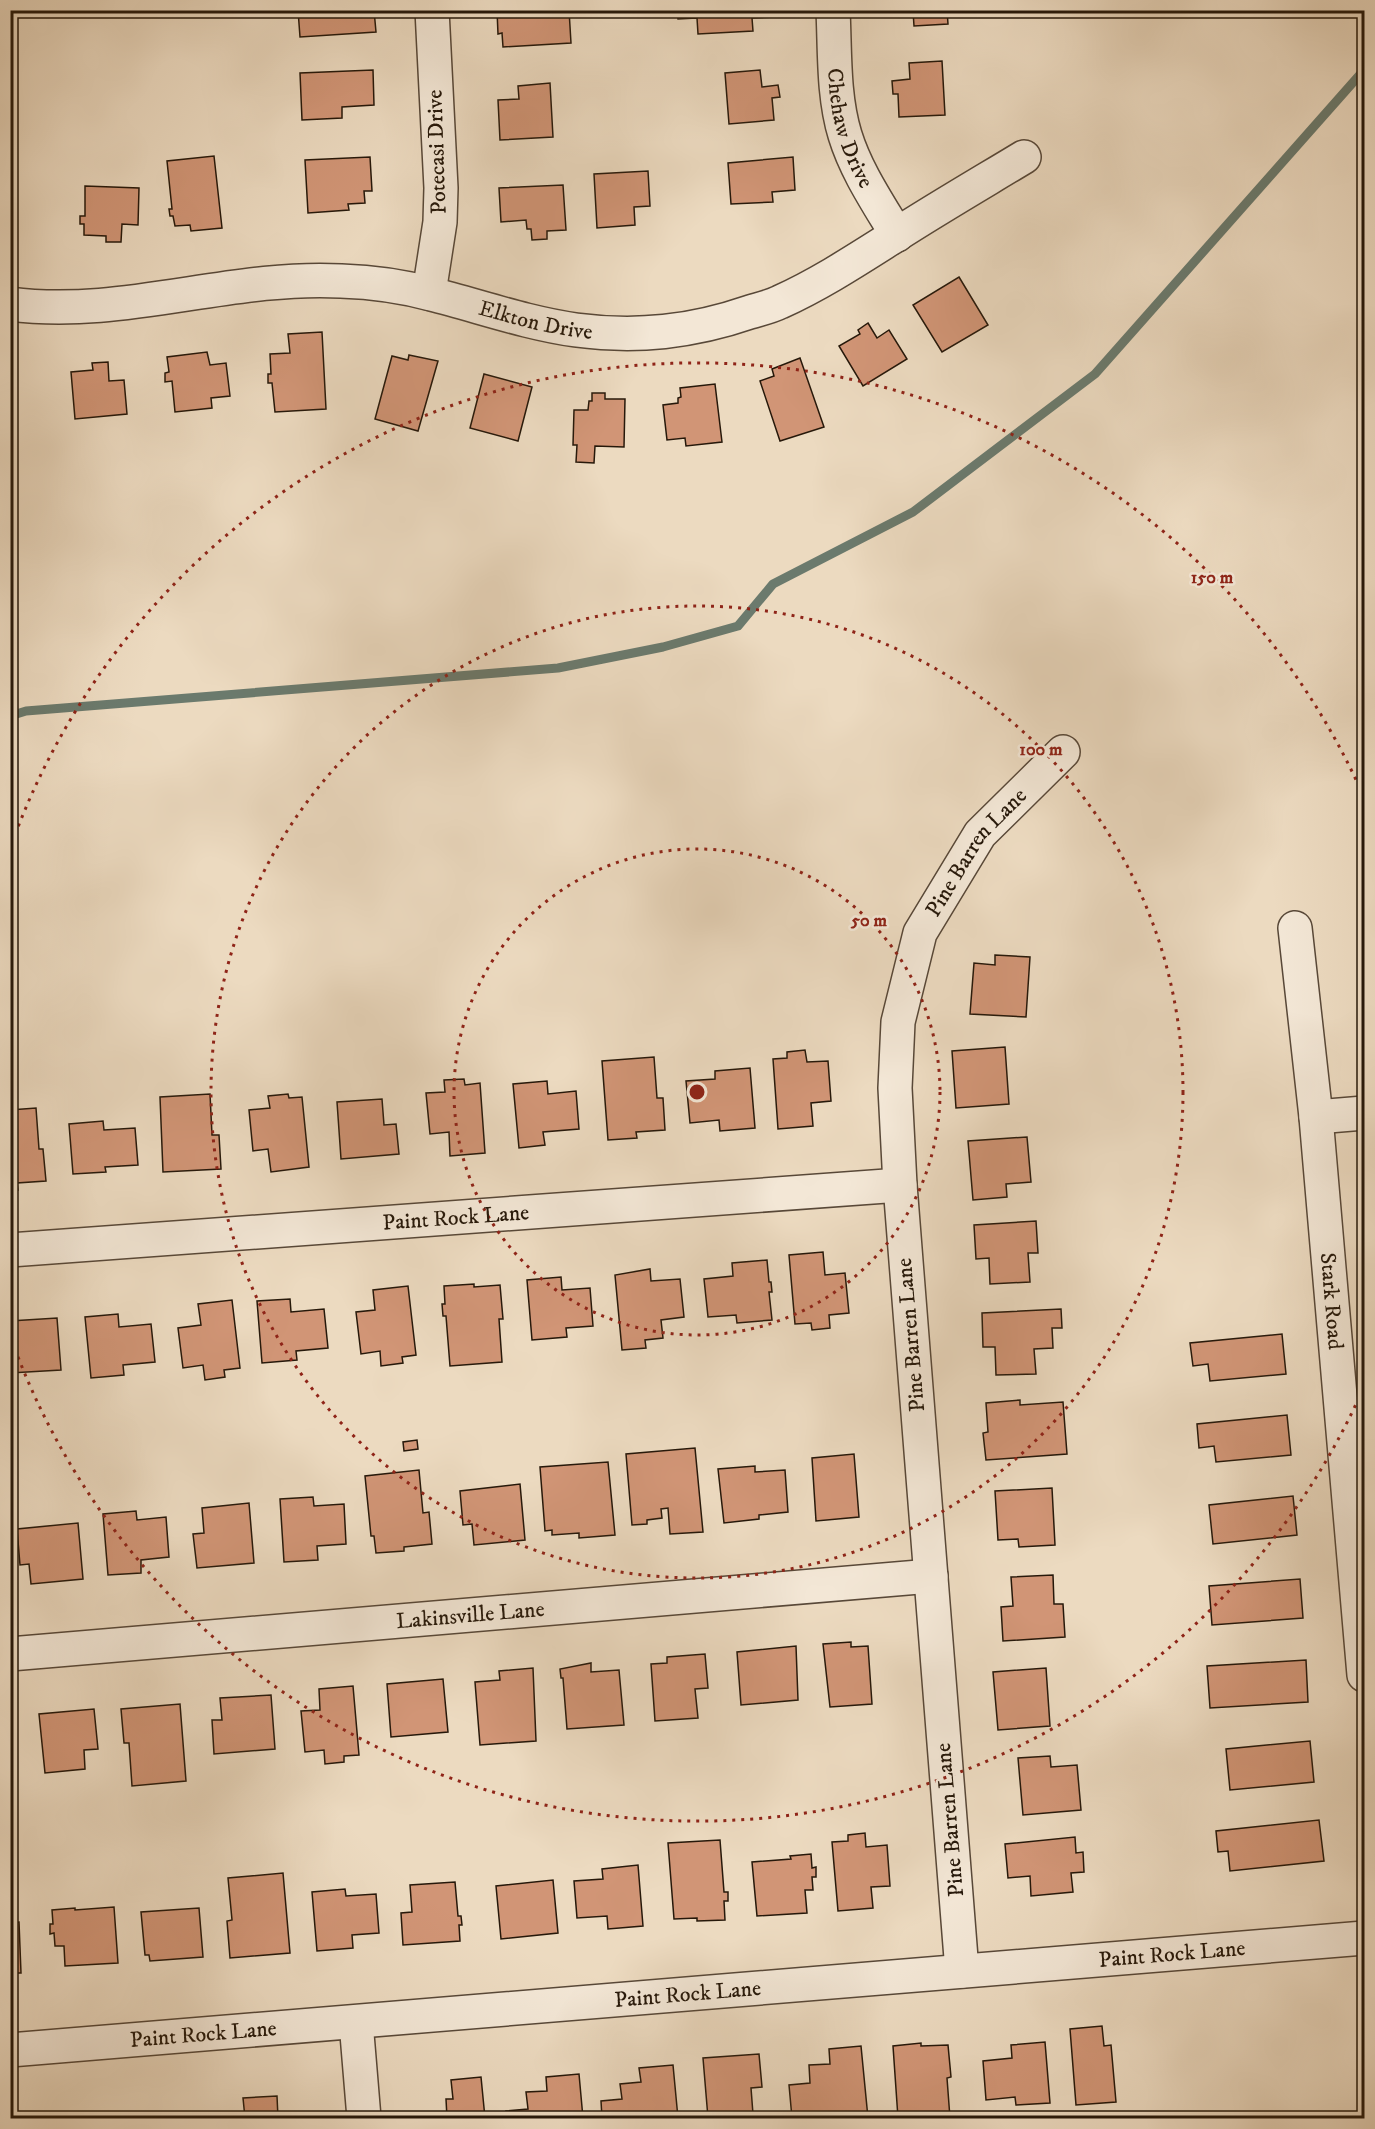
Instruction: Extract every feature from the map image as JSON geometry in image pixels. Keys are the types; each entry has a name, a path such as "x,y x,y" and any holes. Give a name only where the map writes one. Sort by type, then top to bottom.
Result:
{"street":[{"name":"Potecasi Drive","path":"429,293 440,222 441,188 432,10"},
{"name":"Chehaw Drive","path":"833,10 838,105 846,136 858,166 897,235"},
{"name":"Elkton Drive","path":"10,304 30,307 93,306 290,280 340,280 387,285 429,293 514,319 576,330 624,334 675,332 722,322 779,303 857,260 1024,157"},
{"name":"Pine Barren Lane","path":"962,1971 900,1185 895,1088 898,1022 920,933 980,834 1063,752"},
{"name":"Stark Road","path":"1295,928 1316,1117 1365,1675"},
{"path":"1316,1117 1365,1113"},
{"name":"Paint Rock Lane","path":"10,1250 900,1185"},
{"name":"Lakinsville Lane","path":"10,1654 930,1576"},
{"name":"Paint Rock Lane","path":"10,2050 1365,1938"},
{"path":"356,2022 364,2118"}],"building":[{"path":"298,10 374,10 376,32 300,37"},
{"path":"497,10 569,10 571,43 503,47 502,33 498,34"},
{"path":"677,10 776,10 776,17 752,18 753,31 698,34 697,18 678,19"},
{"path":"896,10 947,10 948,24 914,26 913,11"},
{"path":"942,61 945,115 899,117 898,94 893,94 892,81 910,79 909,63"},
{"path":"373,70 374,105 342,107 342,118 302,120 300,73"},
{"path":"760,70 762,87 778,85 780,97 772,98 774,120 729,124 725,73"},
{"path":"550,83 553,137 500,140 498,100 519,99 518,86"},
{"path":"10,135 15,136 12,171 10,170"},
{"path":"214,156 222,228 191,231 190,225 175,226 169,209 172,209 167,161"},
{"path":"370,157 372,191 364,191 365,203 348,204 349,210 308,213 305,160"},
{"path":"793,157 795,190 772,192 773,202 731,204 728,163"},
{"path":"648,171 650,206 634,207 635,225 597,228 594,174"},
{"path":"563,185 566,230 547,231 547,239 532,240 531,229 527,229 526,220 501,222 499,188"},
{"path":"85,186 139,188 138,225 122,224 121,242 106,242 106,236 84,235 84,224 80,224 80,216 85,216"},
{"path":"959,277 988,325 942,352 913,305"},
{"path":"868,323 877,338 889,330 907,359 863,386 839,346 860,334 858,330"},
{"path":"322,332 326,409 275,412 272,383 268,383 268,374 271,374 270,354 290,353 288,334"},
{"path":"207,352 210,365 226,363 230,396 211,398 212,408 175,412 172,381 165,382 165,373 169,372 167,357"},
{"path":"409,355 438,361 418,431 375,419 392,356 408,360"},
{"path":"800,358 824,427 780,441 760,381 774,376 772,369"},
{"path":"108,362 109,381 124,380 127,414 75,419 71,372 93,370 92,363"},
{"path":"484,374 532,387 518,441 470,428"},
{"path":"715,384 722,442 686,446 685,438 667,440 663,405 678,403 678,398 681,397 680,388"},
{"path":"592,393 605,393 605,399 625,399 624,447 595,446 594,463 576,462 577,445 573,445 574,410 588,410 589,401 592,401"},
{"path":"995,955 1030,957 1026,1017 970,1014 974,963 995,965"},
{"path":"1005,1047 1009,1104 956,1108 952,1051"},
{"path":"805,1050 807,1062 828,1061 831,1101 811,1103 813,1126 778,1129 773,1059 787,1058 787,1052"},
{"path":"654,1057 657,1098 663,1098 665,1130 636,1132 637,1138 608,1140 602,1061"},
{"path":"750,1068 755,1128 720,1131 719,1120 690,1123 686,1081 715,1079 715,1071"},
{"path":"464,1079 465,1085 480,1083 485,1153 450,1156 449,1132 430,1134 426,1093 445,1092 444,1080"},
{"path":"547,1081 548,1094 576,1091 579,1129 543,1132 545,1145 519,1148 513,1084"},
{"path":"210,1094 212,1135 219,1135 221,1169 163,1172 160,1097"},
{"path":"288,1094 289,1098 302,1097 309,1167 271,1172 268,1149 253,1151 249,1110 270,1108 268,1096"},
{"path":"382,1099 384,1125 396,1124 399,1154 341,1159 337,1102"},
{"path":"36,1108 39,1149 43,1149 46,1181 17,1183 18,1190 10,1190 10,1110"},
{"path":"103,1121 104,1130 135,1128 138,1165 105,1167 106,1172 73,1174 69,1124"},
{"path":"1027,1137 1031,1182 1006,1184 1007,1197 973,1200 968,1141"},
{"path":"1036,1221 1038,1253 1028,1253 1030,1282 990,1284 989,1258 976,1259 974,1225"},
{"path":"823,1252 825,1275 845,1273 849,1313 829,1315 830,1328 812,1330 811,1323 795,1324 789,1255"},
{"path":"767,1260 772,1292 769,1292 772,1320 737,1323 736,1315 708,1317 704,1279 733,1276 732,1263"},
{"path":"650,1269 651,1281 680,1279 684,1317 661,1320 663,1338 645,1340 646,1348 622,1350 615,1275"},
{"path":"561,1277 562,1290 590,1288 593,1326 566,1328 567,1337 532,1340 527,1280"},
{"path":"474,1284 474,1287 500,1285 503,1319 499,1319 502,1362 450,1366 446,1316 443,1316 442,1304 445,1304 444,1286"},
{"path":"408,1286 416,1355 402,1357 403,1363 381,1366 380,1351 361,1354 356,1312 375,1310 373,1290"},
{"path":"290,1299 291,1312 324,1309 328,1348 296,1351 297,1360 262,1363 257,1301"},
{"path":"232,1300 240,1368 224,1370 225,1377 205,1380 203,1365 183,1368 178,1328 201,1325 198,1304"},
{"path":"1061,1309 1062,1328 1052,1328 1053,1348 1034,1349 1036,1374 996,1375 995,1347 983,1347 982,1313"},
{"path":"118,1314 119,1327 151,1324 155,1362 123,1365 124,1375 91,1378 85,1317"},
{"path":"57,1318 61,1370 10,1373 10,1321"},
{"path":"1282,1334 1286,1374 1210,1381 1208,1364 1193,1366 1190,1343"},
{"path":"1020,1400 1020,1405 1063,1402 1067,1454 986,1460 983,1433 988,1432 986,1403"},
{"path":"1287,1415 1291,1455 1216,1462 1214,1446 1199,1448 1197,1424"},
{"path":"417,1440 418,1449 404,1451 403,1442"},
{"path":"695,1448 703,1532 670,1534 668,1508 661,1509 662,1518 647,1520 647,1524 632,1525 626,1454"},
{"path":"854,1454 859,1517 816,1521 812,1458"},
{"path":"608,1462 615,1535 579,1538 579,1533 552,1535 552,1530 545,1531 540,1467"},
{"path":"755,1466 755,1472 785,1470 788,1512 759,1515 759,1519 724,1523 718,1469"},
{"path":"419,1470 423,1513 429,1512 432,1544 404,1547 404,1551 376,1553 374,1536 371,1536 365,1476"},
{"path":"520,1484 525,1540 474,1545 472,1524 463,1525 460,1491"},
{"path":"1052,1488 1055,1545 1019,1547 1018,1539 998,1540 995,1491"},
{"path":"1293,1496 1297,1535 1213,1544 1209,1505"},
{"path":"313,1497 314,1506 344,1504 346,1544 317,1546 318,1560 284,1562 280,1499"},
{"path":"249,1503 254,1563 197,1568 193,1534 204,1533 202,1508"},
{"path":"136,1511 137,1520 166,1517 169,1557 141,1560 141,1573 108,1575 103,1514"},
{"path":"78,1523 83,1579 31,1584 29,1564 20,1565 17,1529"},
{"path":"1053,1575 1054,1604 1063,1604 1065,1637 1003,1641 1001,1607 1013,1606 1011,1577"},
{"path":"1300,1579 1303,1618 1212,1625 1209,1586"},
{"path":"851,1642 851,1647 868,1646 872,1704 830,1707 823,1644"},
{"path":"796,1646 798,1700 741,1705 737,1652"},
{"path":"705,1654 708,1688 695,1689 698,1718 655,1721 651,1664 667,1663 667,1657"},
{"path":"1306,1660 1308,1702 1210,1708 1207,1666"},
{"path":"591,1663 591,1672 619,1670 624,1725 567,1729 563,1678 561,1678 560,1669"},
{"path":"533,1668 536,1741 480,1745 475,1682 500,1680 499,1671"},
{"path":"1046,1668 1050,1726 998,1730 993,1672"},
{"path":"443,1679 448,1732 391,1737 387,1684"},
{"path":"353,1686 359,1755 344,1756 344,1762 325,1764 324,1750 305,1752 301,1711 320,1710 319,1689"},
{"path":"271,1695 275,1749 214,1754 212,1720 222,1720 220,1698"},
{"path":"180,1704 186,1781 132,1786 129,1743 124,1743 121,1709"},
{"path":"94,1709 98,1749 84,1750 85,1769 45,1773 39,1714"},
{"path":"1310,1741 1314,1782 1230,1790 1226,1749"},
{"path":"1050,1756 1051,1767 1077,1765 1081,1810 1023,1815 1018,1758"},
{"path":"1319,1820 1324,1861 1230,1871 1228,1851 1218,1852 1216,1831"},
{"path":"865,1833 866,1847 887,1845 890,1886 871,1887 873,1908 838,1911 832,1842 848,1841 848,1835"},
{"path":"1075,1837 1076,1853 1083,1852 1084,1872 1071,1873 1073,1892 1031,1896 1030,1876 1008,1878 1005,1844"},
{"path":"720,1840 724,1892 728,1892 728,1901 724,1901 725,1920 674,1919 668,1843"},
{"path":"811,1854 812,1868 816,1867 816,1877 812,1877 813,1890 805,1890 807,1913 757,1916 752,1862 791,1859 790,1856"},
{"path":"638,1865 643,1926 608,1929 607,1916 577,1918 574,1881 603,1879 602,1869"},
{"path":"283,1873 290,1953 230,1958 227,1921 232,1920 228,1878"},
{"path":"553,1880 558,1933 501,1939 496,1886"},
{"path":"455,1882 458,1916 461,1916 462,1925 459,1925 460,1941 403,1945 401,1913 412,1912 410,1885"},
{"path":"345,1889 346,1896 376,1894 379,1933 352,1935 353,1948 317,1951 312,1892"},
{"path":"114,1907 118,1963 65,1966 64,1946 55,1946 54,1933 50,1934 50,1924 53,1924 52,1910"},
{"path":"199,1908 203,1957 150,1961 149,1955 145,1955 141,1912"},
{"path":"19,1922 21,1973 10,1973 10,1923"},
{"path":"1102,2026 1104,2046 1111,2045 1116,2102 1076,2105 1070,2029"},
{"path":"1045,2042 1050,2103 1016,2105 1015,2097 986,2100 983,2061 1012,2058 1011,2045"},
{"path":"921,2043 921,2046 948,2045 951,2077 947,2078 950,2118 898,2118 893,2046"},
{"path":"861,2046 868,2118 792,2118 789,2085 810,2083 809,2065 830,2064 829,2049"},
{"path":"759,2054 762,2087 751,2088 753,2114 708,2118 703,2058"},
{"path":"673,2065 678,2118 602,2118 601,2101 622,2099 620,2084 641,2082 639,2068"},
{"path":"579,2074 583,2118 507,2118 506,2111 528,2109 526,2092 547,2091 546,2077"},
{"path":"481,2077 485,2118 447,2118 446,2099 453,2099 451,2080"},
{"path":"277,2096 278,2118 245,2118 243,2098"},
{"path":"198,2112 199,2118 159,2118 159,2116"}],"waterway":[{"path":"10,716 26,711 558,668 663,647 738,626 773,584 913,512 1095,374 1364,70"}]}
